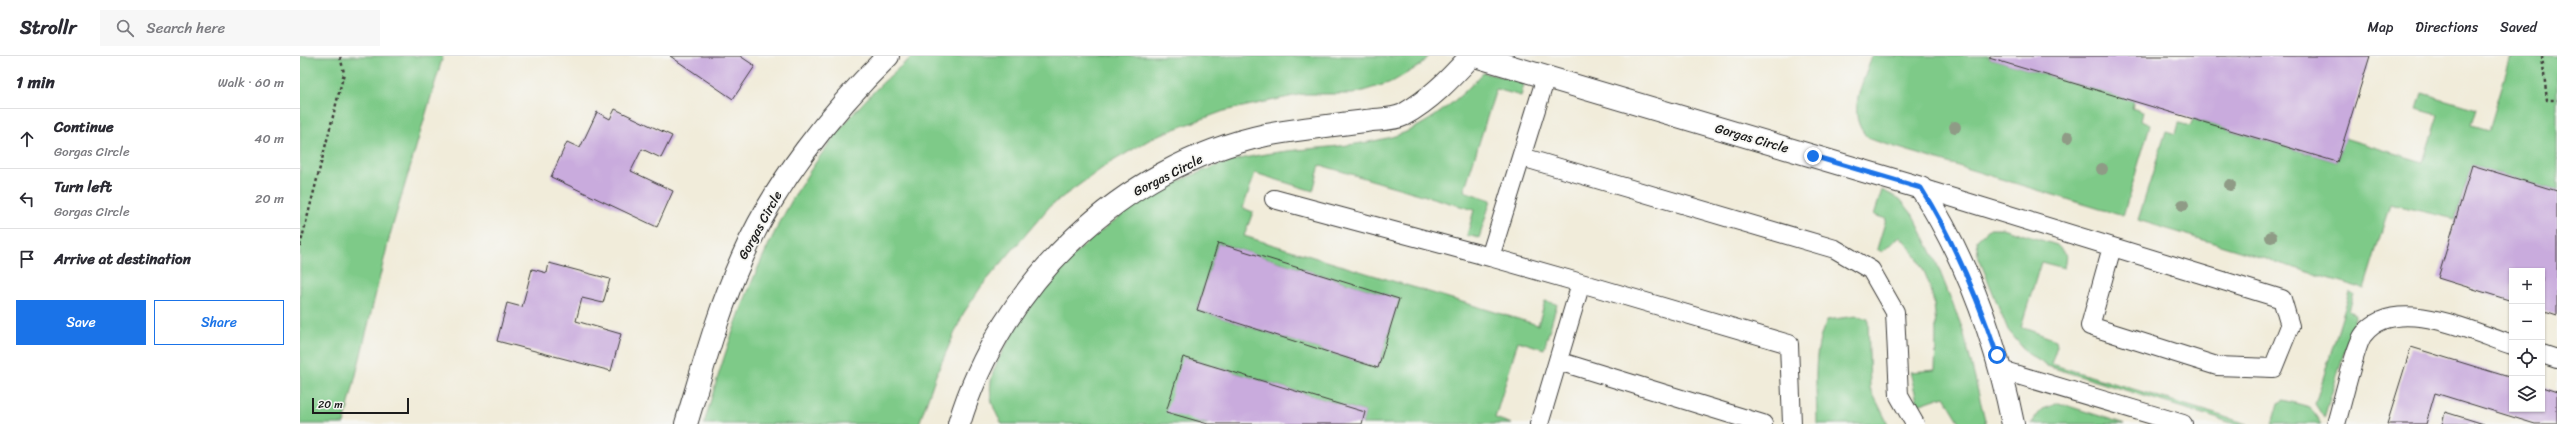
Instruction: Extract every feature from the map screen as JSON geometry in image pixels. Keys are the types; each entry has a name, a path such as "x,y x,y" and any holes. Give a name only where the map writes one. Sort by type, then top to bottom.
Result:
{"street":[{"name":"Gorgas Circle","path":"686,424 720,313 742,257 776,194 838,108 888,56"},
{"name":"Gorgas Circle","path":"959,424 984,360 998,333 1023,295 1072,240 1106,211 1148,182 1181,165 1222,148 1264,136 1308,128 1401,116 1438,92 1471,56"},
{"name":"Gorgas Circle","path":"1475,56 1921,188"},
{"path":"1921,188 1944,225 1974,288 2001,370 2013,424"}],"lane":[{"path":"1490,257 1546,77"},
{"path":"1522,157 1835,250 1871,270 1895,312 1899,396 1915,424"},
{"path":"1921,188 2282,299 2290,326 2273,368 2217,366 2090,326 2112,247"},
{"path":"1274,199 1490,257 1789,344 1792,424"},
{"path":"1539,424 1581,284"},
{"path":"2336,424 2362,334 2378,320 2420,315 2509,344"},
{"path":"2545,355 2557,359"},
{"path":"1558,361 1763,424"},
{"path":"2001,370 2183,424"}],"path":[{"path":"300,246 344,73 340,56"},
{"path":"2542,56 2547,100 2557,100"}],"green space":[{"path":"300,56 443,56 390,235 344,424 300,424"},
{"path":"913,56 1429,56 1421,65 1392,82 1353,94 1303,94 1224,111 1156,136 1108,164 1050,206 981,287 963,314 936,375 919,424 704,424 719,372 757,271 780,223 806,177 837,133 872,93"},
{"path":"1872,56 1990,56 1989,58 2134,101 2132,108 2143,112 2141,121 2150,125 2123,216 1869,139 1862,130 1858,120 1857,110 1861,88"},
{"path":"2511,56 2557,56 2557,191 2472,165 2455,219 2390,204 2364,289 2138,220 2166,131 2176,134 2179,123 2190,126 2193,119 2337,162 2344,138 2423,162 2438,115 2417,109 2422,93 2477,109 2472,125 2489,130"},
{"path":"1483,73 1525,81 1521,96 1496,89 1464,191 1491,200 1479,238 1467,235 1474,210 1320,165 1313,191 1255,173 1243,208 1253,212 1244,236 1538,325 1545,301 1557,304 1544,349 1518,341 1495,418 1512,424 1362,424 1365,412 1184,357 1208,424 1002,424 991,399 990,388 995,367 1006,345 1032,302 1056,273 1084,245 1115,220 1148,198 1183,180 1219,165 1271,153 1357,144 1404,133 1429,120 1453,102","holes":["1218,243 1399,299 1378,368 1197,310"]},
{"path":"1882,190 1900,199 1913,215 1935,259 1963,330 1986,424 1961,424 1944,396 1918,405 1910,372 1935,370 1936,332 1933,299 1929,283 1922,267 1913,252 1900,236 1882,252 1877,249 1886,219 1874,215"},
{"path":"1990,228 2002,228 2057,245 2066,255 2064,268 2041,262 2021,327 2056,340 2057,346 2051,364 2248,424 2235,424 2047,366 2027,353 2008,330 1978,256 1977,240"},
{"path":"2350,292 2354,294 2349,311 2356,314 2324,418 2315,404"},
{"path":"1856,316 1868,319 1870,388 1888,424 1817,424 1816,371 1822,332 1827,320"},
{"path":"2284,400 2310,407 2321,424 2272,424 2278,403"},
{"path":"2059,403 2125,424 2031,424 2042,409"}],"building":[{"path":"670,56 740,56 755,66 733,99"},
{"path":"1990,56 2370,56 2337,162 1989,58"},
{"path":"615,109 672,136 661,158 642,149 631,171 673,191 657,227 551,177 567,142 580,148 597,112 610,119"},
{"path":"2472,165 2557,191 2557,315 2545,311 2545,268 2509,268 2509,300 2438,278"},
{"path":"1218,243 1399,299 1378,368 1197,310"},
{"path":"549,263 610,279 603,303 582,298 576,321 621,334 611,371 497,341 507,303 522,307 532,269 547,273"},
{"path":"2411,347 2509,377 2509,412 2545,412 2545,388 2557,392 2557,424 2535,424 2435,393 2426,424 2387,424"},
{"path":"1183,357 1365,412 1362,424 1208,424 1166,412"},
{"path":"2445,412 2484,424 2442,424"}],"route":[{"path":"1813,156 1921,188 1944,225 1974,288 1997,355"}]}
